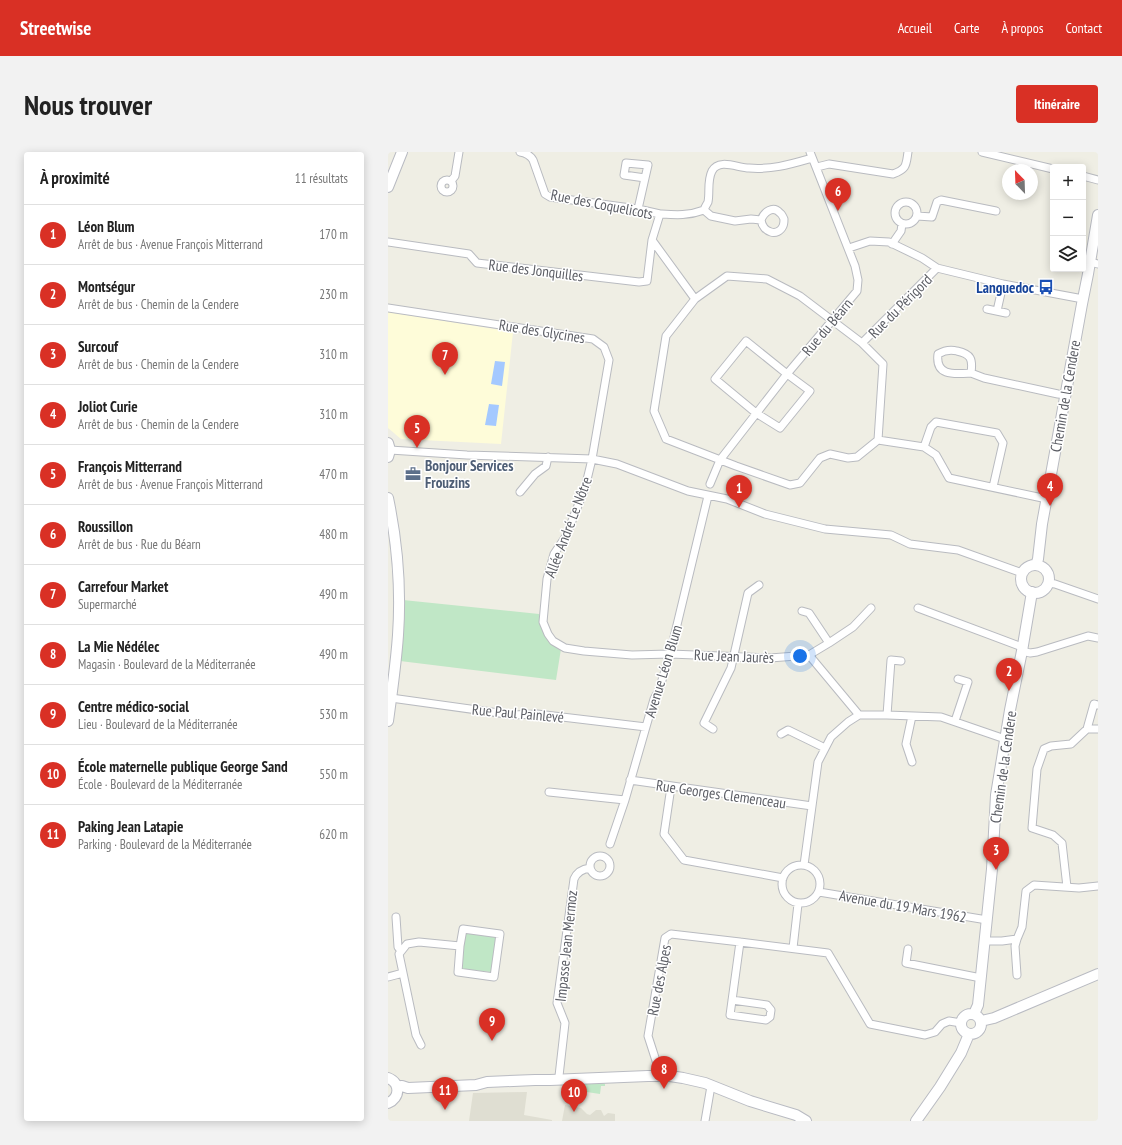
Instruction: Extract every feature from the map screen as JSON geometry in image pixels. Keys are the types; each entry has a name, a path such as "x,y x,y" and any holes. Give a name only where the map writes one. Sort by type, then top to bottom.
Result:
{"street":[{"path":"388,187 402,152"},
{"path":"451,181 455,176 459,152"},
{"name":"Rue des Coquelicots","path":"520,152 531,156 545,194 550,198 638,209 660,214 652,240 695,299"},
{"path":"817,167 828,164 893,174 901,171 905,167 908,152"},
{"path":"982,152 1050,168"},
{"path":"660,214 684,216 704,210 708,202 709,182 712,171 718,166 725,164 748,168 771,168 811,155"},
{"name":"Rue du Béarn","path":"710,484 720,460 787,374 857,291 858,280 849,248 811,155"},
{"path":"1086,177 1098,180"},
{"path":"638,209 645,178"},
{"path":"917,216 932,217 934,215 937,202 941,200 996,211"},
{"path":"908,202 914,205 917,210 917,216 910,224 902,224 898,222 894,213 896,207 901,203 908,202"},
{"path":"704,210 711,216 735,221 751,219 761,220"},
{"name":"Chemin de la Cendere","path":"1036,565 1083,299 1094,263 1098,215"},
{"path":"892,244 901,231 902,224"},
{"name":"Rue des Jonquilles","path":"388,242 469,254 477,263 639,282 647,281 652,240"},
{"path":"849,248 870,241 889,242 922,258 937,268 1003,284 1083,299"},
{"name":"Rue du Périgord","path":"862,343 937,268"},
{"name":"Rue du Périgord","path":"727,276 767,279 800,296 832,321 862,343 883,364 878,440 857,457 848,458 830,454 820,458 800,482 790,485 666,439 654,411 666,336 695,299 727,276"},
{"path":"997,311 1003,284"},
{"name":"Rue des Glycines","path":"388,308 593,339 599,343 604,347 609,360 592,459"},
{"path":"987,309 1006,313"},
{"path":"746,341 810,391 780,428 756,413 715,380 746,341"},
{"path":"971,373 971,360 967,354 953,350 945,350 938,354 937,361 940,368 946,372 956,374 971,373 984,378 1066,395"},
{"path":"924,447 931,427 936,422 997,433 1003,443 993,487"},
{"path":"878,440 924,447 936,455 949,478 1047,499"},
{"path":"389,450 467,455 592,459 617,464 688,491 727,499 765,514 825,529 891,535 910,544 958,550 1022,573"},
{"path":"520,492 535,474 546,466 548,463 548,457"},
{"name":"Allée André Le Nôtre","path":"592,459 585,488 566,536 554,554 547,579 543,614 544,628 553,641 565,648 632,655 670,654"},
{"name":"Avenue Léon Blum","path":"610,844 625,800 654,699 659,690 670,654 708,496"},
{"path":"388,498 395,537 398,573 398,634 388,720"},
{"path":"1036,565 1040,566 1046,571 1048,575 1048,583 1042,590 1032,592 1024,587 1021,580 1022,573 1028,567 1036,565"},
{"path":"1048,583 1098,599"},
{"path":"713,729 704,723 731,668 748,593 759,585"},
{"name":"Chemin de la Cendere","path":"978,1018 984,941 992,869 996,795 1032,592"},
{"path":"859,715 809,655 852,627 871,608"},
{"path":"918,608 1030,653 1088,636 1098,638"},
{"path":"802,611 808,613 829,643"},
{"name":"Rue Jean Jaurès","path":"670,654 770,658 809,655"},
{"path":"887,715 891,660 901,661"},
{"path":"955,721 968,682 958,679"},
{"name":"Rue Paul Painlevé","path":"390,694 513,715 537,714 646,727"},
{"path":"1067,887 1062,843 1053,835 1032,828 1037,769 1044,749 1051,746 1071,744 1087,729 1094,704 1098,705"},
{"path":"793,948 798,904 786,896 782,887 782,878 791,868 797,865 804,865 818,762 831,737 848,722 859,715 887,715 941,716 1005,739"},
{"path":"912,716 906,744 912,762"},
{"path":"1087,729 1098,729"},
{"path":"782,734 788,730 825,748"},
{"name":"Rue Georges Clemenceau","path":"630,780 812,806"},
{"path":"671,787 664,834 684,860 782,878"},
{"path":"549,792 625,800"},
{"name":"Avenue du 19 Mars 1962","path":"798,904 808,902 817,896 821,883 818,874 812,868 804,865"},
{"name":"Impasse Jean Mermoz","path":"560,1080 559,1076 565,1023 557,1003 574,879 583,869 590,868"},
{"path":"1017,975 1015,946 1022,927 1026,892 1034,885 1079,888 1098,886"},
{"name":"Avenue du 19 Mars 1962","path":"819,892 986,920"},
{"path":"396,917 398,947 401,951"},
{"path":"463,929 500,934 494,977 458,972 460,946 463,929"},
{"name":"Rue des Alpes","path":"659,1076 659,1070 648,1036 665,938 671,934 828,953 870,1024 925,1035 935,1032 942,1024 949,1021 961,1023"},
{"path":"984,941 1017,939"},
{"path":"421,1045 416,1034 399,954 407,944 419,942 460,946"},
{"path":"732,1000 767,1005 771,1010 770,1017 766,1020 730,1015 732,1000 740,942"},
{"path":"908,949 906,963 981,978"},
{"path":"388,978 403,973"},
{"path":"978,1018 981,1028 979,1031 969,1034 962,1029 961,1023 966,1016 972,1014 978,1018 994,1018 1098,974"},
{"path":"916,1121 953,1067 969,1034"},
{"path":"397,1090 408,1088 472,1085 487,1082 659,1076 691,1079 750,1101 796,1115 806,1121"},
{"path":"388,1078 393,1081 397,1090 393,1100 388,1103"},
{"path":"705,1121 711,1086"}],"shaded area":[{"path":"388,312 513,332 501,444 401,439 388,428"},
{"path":"527,1092 524,1115 552,1121 469,1121 473,1093"},
{"path":"565,1105 581,1108 590,1115 596,1110 601,1110 604,1116 608,1113 615,1114 615,1121 562,1121"}],"green space":[{"path":"403,600 539,614 546,635 552,643 561,649 556,680 400,661"},
{"path":"465,933 496,936 491,972 461,969"},
{"path":"603,1083 605,1086 601,1086 600,1094 567,1089 564,1092 564,1087 566,1084"}],"water":[{"path":"495,361 505,362 502,386 491,384"},
{"path":"489,404 499,405 496,426 485,425"}],"place":[{"name":"Roussillon","path":"838,211"},
{"name":"Languedoc","path":"1046,287"},
{"name":"Carrefour Market","path":"445,375"},
{"name":"François Mitterrand","path":"417,448"},
{"name":"Bonjour Services Frouzins","path":"413,474"},
{"name":"Joliot Curie","path":"1050,506"},
{"name":"Léon Blum","path":"739,508"},
{"name":"Montségur","path":"1009,691"},
{"name":"Surcouf","path":"996,870"},
{"name":"Centre médico-social","path":"492,1041"},
{"name":"La Mie Nédélec","path":"664,1089"},
{"name":"Paking Jean Latapie","path":"445,1110"},
{"name":"École maternelle publique George Sand","path":"574,1112"}]}
